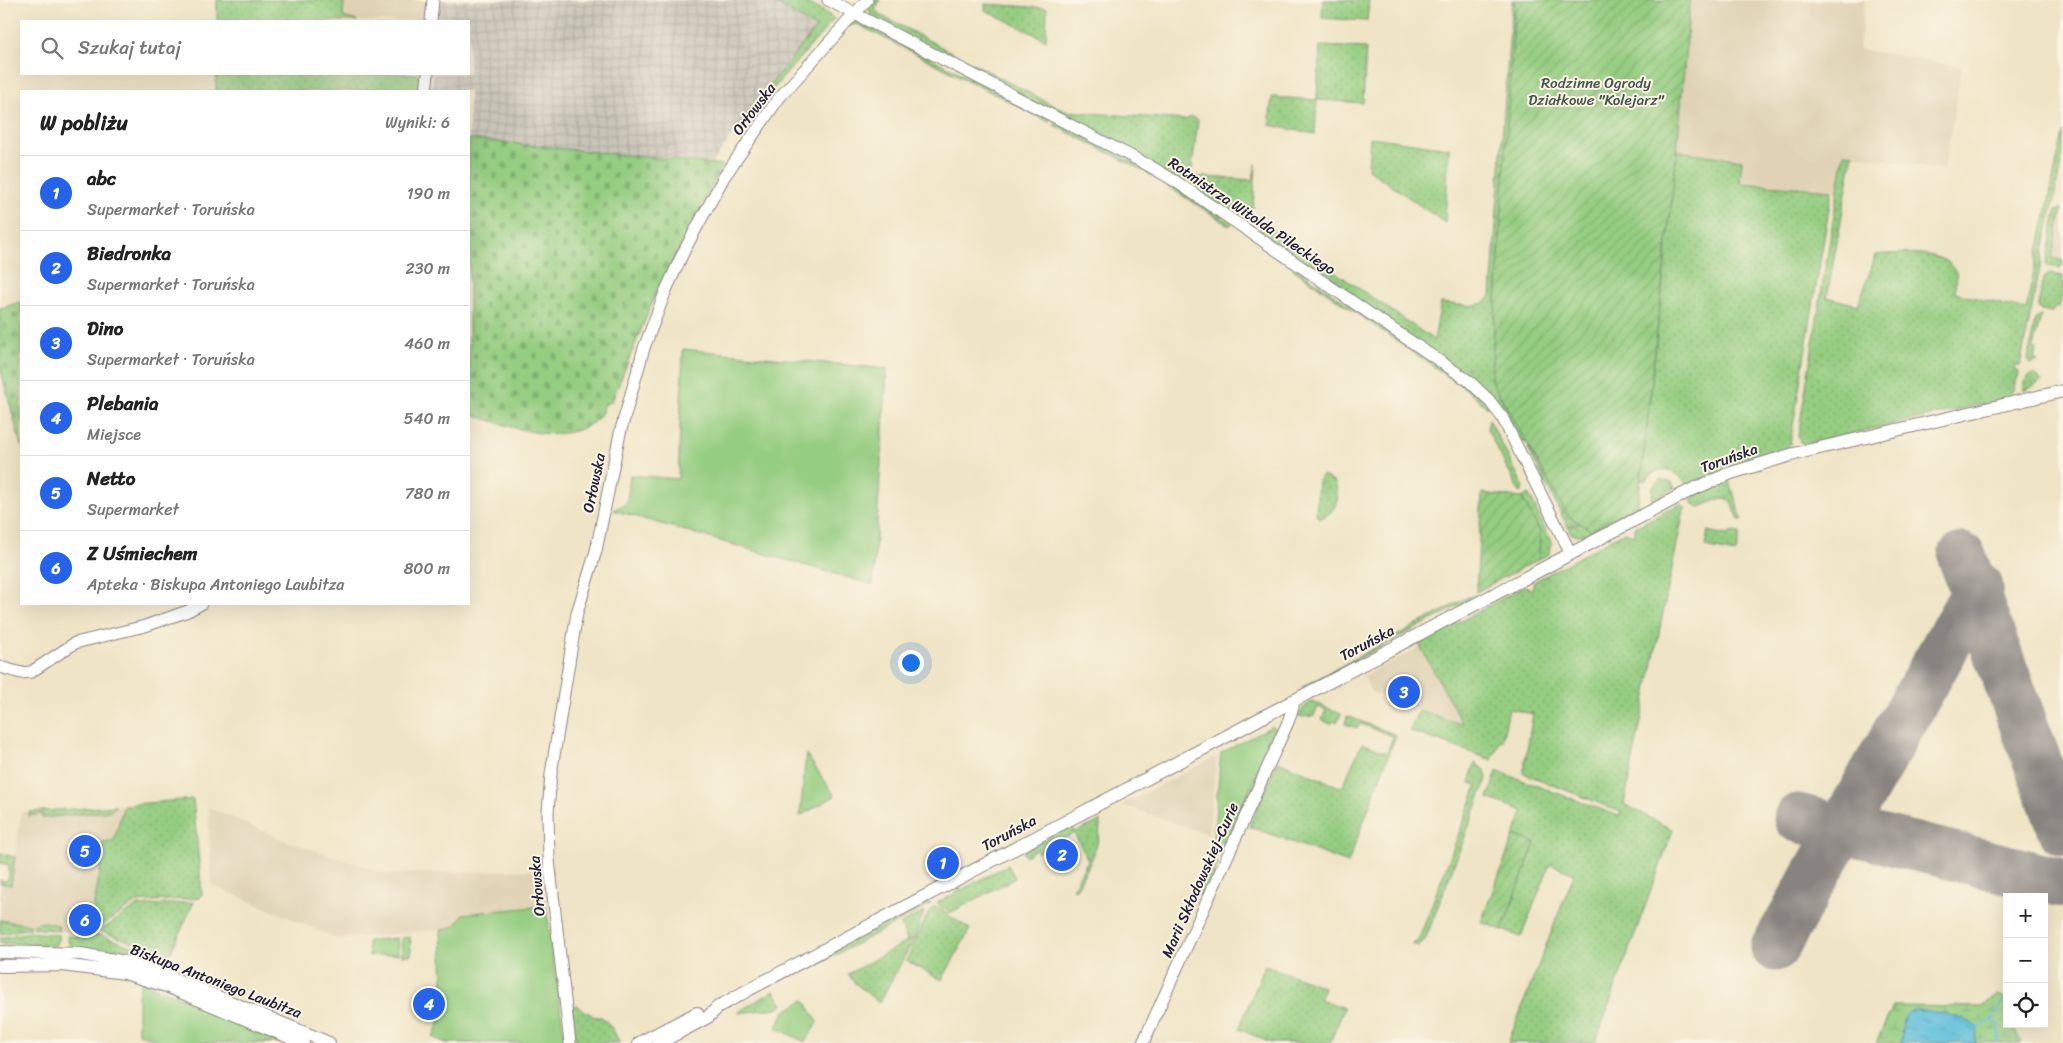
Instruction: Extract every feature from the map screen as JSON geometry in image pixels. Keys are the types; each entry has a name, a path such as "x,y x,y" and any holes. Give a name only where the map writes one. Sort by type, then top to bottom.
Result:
{"main road":[{"name":"Toruńska","path":"639,1043 703,1010 718,1007 1691,490 1731,473 1794,454 2063,391"},
{"name":"Biskupa Antoniego Laubitza","path":"0,952 81,954 131,963 170,977 330,1043"},
{"name":"Biskupa Antoniego Laubitza","path":"0,966 62,965 133,975 166,986 303,1043"},
{"name":"Toruńska","path":"659,1043 708,1017 718,1007"}],"street":[{"path":"431,20 433,0"},
{"name":"Rotmistrza Witolda Pileckiego","path":"828,0 1148,165 1175,181 1469,381 1488,399 1502,417 1571,554"},
{"name":"Orłowska","path":"569,1042 549,860 548,812 551,774 577,613 596,551 620,433 644,348 666,290 684,251 724,177 766,115 867,0"},
{"path":"426,90 428,75"},
{"path":"0,667 21,673 37,669 60,651 81,641 145,626 188,611 199,605"},
{"name":"Marii Skłodowskiej-Curie","path":"1144,1043 1285,730 1292,711 1293,700"},
{"path":"1268,714 1281,720 1285,730"}],"shaded area":[{"path":"344,0 426,0 425,20 354,20 343,17"},
{"path":"439,0 766,0 781,6 817,28 757,101 712,163 470,139 470,90 431,90 433,75 470,75 470,20 437,20"},
{"path":"1690,0 1865,0 1859,49 1962,67 1944,170 1844,153 1839,191 1740,183 1741,160 1677,151"},
{"path":"2063,209 2063,261 2052,258"},
{"path":"1421,647 1463,726 1371,692 1364,676"},
{"path":"1217,756 1208,834 1122,805"},
{"path":"124,805 91,931 83,933 59,931 0,920 0,882 9,884 21,812"},
{"path":"208,807 284,840 387,874 543,870 546,906 463,914 458,924 450,929 339,939 212,885"}],"green space":[{"path":"217,0 344,0 343,17 354,20 217,20"},
{"path":"766,0 801,0 827,13 834,19 761,103 757,101 816,28 781,6"},
{"path":"872,0 880,0 875,10 882,16 1064,111 1185,120 1191,117 1198,120 1191,176 1253,180 1256,164 1253,208 1236,216 871,17 869,7"},
{"path":"1323,0 1369,0 1367,21 1322,18"},
{"path":"1512,0 1515,0 1491,380 1527,443 1522,442 1516,432 1514,433 1503,413 1263,234 1259,227 1260,222 1274,230 1434,340 1441,303 1468,306 1487,301 1491,296"},
{"name":"Rodzinne Ogrody Działkowe \"Kolejarz\"","path":"1515,0 1690,0 1677,151 1638,504 1591,530 1568,516 1491,380"},
{"path":"985,4 1047,8 1046,40 985,10"},
{"path":"858,21 1050,119 1049,122 857,24 848,26"},
{"path":"1320,46 1366,48 1363,103 1317,100"},
{"path":"216,75 420,75 419,90 216,90"},
{"path":"1272,97 1317,100 1315,134 1269,125"},
{"path":"751,109 757,116 745,131 742,132 735,129"},
{"path":"1056,122 1144,168 1232,223 1230,226 1144,171 1054,125"},
{"path":"2063,132 2063,154 2020,366 2015,366 2014,370 2018,371 2019,374 2012,392 2005,399 1806,444 1801,443 1798,436 1844,153 1853,154 1827,297 1858,305 1876,255 1907,253 1931,255 1950,263 1956,275 1955,293 2026,310"},
{"path":"1370,137 1449,148 1445,223 1368,169"},
{"path":"470,139 723,165 654,298 612,401 604,405 601,414 595,421 575,431 560,434 529,431 470,414"},
{"path":"1677,151 1742,160 1740,183 1832,190 1790,444 1785,450 1743,462 1688,484 1675,473 1667,470 1655,472 1645,481 1641,480"},
{"path":"2062,209 2052,258 2063,261 2063,265 2059,268 2046,265 2056,210"},
{"path":"1294,267 1471,389 1488,405 1487,408 1469,391 1293,269"},
{"path":"2049,274 2063,276 2063,293 2059,307 2057,306 2053,312 2041,311 2038,307 2043,279"},
{"path":"20,302 20,442 0,367 0,308"},
{"path":"2041,316 2033,348 2037,349 2034,360 2038,361 2030,364 2028,360 2035,319"},
{"path":"683,349 887,369 873,585 613,510 627,503 630,475 678,479"},
{"path":"2035,374 2042,381 2025,391 2025,380"},
{"path":"1489,419 1523,486 1520,493 1487,429"},
{"path":"1529,447 1568,516 1577,523 1568,527 1528,449"},
{"path":"1323,475 1335,483 1337,499 1334,508 1321,518 1316,515 1318,481"},
{"path":"1660,479 1672,482 1675,488 1652,500 1653,486"},
{"path":"1730,482 1742,520 1739,520 1727,499 1720,499 1699,507 1694,505 1691,500 1694,495"},
{"path":"1482,493 1522,498 1540,532 1539,559 1476,592"},
{"path":"1529,494 1552,544 1549,554 1539,559 1540,532 1522,498"},
{"path":"1638,504 1638,508 1584,535 1573,535 1568,529 1580,523 1591,529"},
{"path":"1680,504 1686,508 1684,510 1624,804 1673,830 1595,1043 1508,1043 1574,874 1550,864 1521,937 1502,930 1535,843 1514,835 1523,811 1488,798 1497,771 1619,816 1621,812 1523,773 1533,714 1509,709 1502,741 1500,741 1492,760 1410,731 1419,710 1463,725 1419,644 1525,586 1533,588 1535,581 1623,533 1627,532 1632,536 1635,535 1635,527"},
{"path":"1708,531 1727,535 1733,532 1740,533 1736,553 1705,547"},
{"path":"1477,596 1311,684 1301,688 1468,597"},
{"path":"1312,701 1341,714 1337,722 1334,721 1331,724 1322,720 1326,710 1318,707 1314,716 1298,717 1303,708"},
{"path":"1347,716 1396,735 1348,863 1249,826 1278,761 1342,788 1362,743 1387,753 1393,736 1361,724 1357,728 1345,724"},
{"path":"1272,726 1275,728 1275,733 1225,844 1213,840 1221,753"},
{"path":"1274,735 1278,736 1229,844 1225,845"},
{"path":"806,754 835,796 800,816"},
{"path":"1475,763 1485,770 1487,779 1425,940 1418,946 1412,944 1418,941 1477,786 1469,782"},
{"path":"193,799 202,894 200,898 137,902 97,929 78,933 79,929 89,930 101,867 98,866 103,842 108,843 114,840 124,805"},
{"path":"116,806 111,811 42,818 42,814 29,816 29,812"},
{"path":"1100,821 1096,849 1089,866 1075,890 1073,888 1088,860 1074,833 1038,853 1035,850 1025,856 1023,852 1071,825 1076,832"},
{"path":"1514,835 1535,843 1502,930 1481,922"},
{"path":"0,853 15,857 11,885 0,883 0,880 6,881 9,876 9,865 0,863"},
{"path":"1208,863 1218,863 1204,899 1201,900 1199,897"},
{"path":"1008,865 1015,878 952,912 948,913 937,903"},
{"path":"929,901 930,905 811,968 808,965"},
{"path":"194,902 168,955 100,931 137,906"},
{"path":"546,906 565,1043 446,1043 433,1037 444,1010 441,930 455,925 463,914"},
{"path":"934,906 970,929 942,980 906,961 928,914"},
{"path":"924,912 914,939 907,941 901,924"},
{"path":"0,920 30,925 31,928 0,934"},
{"path":"43,922 58,925 59,931 34,928 33,925"},
{"path":"30,932 60,935 55,946 0,943 0,938"},
{"path":"100,935 145,951 147,954 144,962 106,952 74,947 69,944 67,936"},
{"path":"410,937 411,955 402,956 401,938"},
{"path":"397,938 398,954 369,956 368,941"},
{"path":"913,941 879,1003 854,982 848,974 906,942"},
{"path":"151,953 167,958 171,965 166,969 148,964"},
{"path":"1265,965 1324,987 1320,999 1344,1008 1330,1043 1271,1043 1239,1029"},
{"path":"141,981 278,1037 280,1043 163,1043 138,1033 138,996"},
{"path":"774,991 783,1005 777,1008 739,1013 739,1011"},
{"path":"1998,995 2003,997 2003,1028 2015,1028 2021,1043 1975,1043 1976,1034 1903,1020 1901,1043 1876,1043 1893,1006 1981,1007"},
{"path":"804,1000 818,1022 805,1042 777,1028 783,1013"},
{"path":"576,1005 595,1017 602,1017 612,1028 620,1043 576,1043 571,1007"}],"water":[{"path":"1914,1010 1948,1014 1972,1023 1978,1028 1975,1043 1901,1043 1904,1019 1909,1012"}],"waterway":[{"path":"1978,1028 1992,1020 2003,1001"},
{"path":"1992,1020 1998,1025 1999,1035 1997,1043"}],"runway":[{"path":"1962,557 2063,831"},
{"path":"1775,947 1979,587"},
{"path":"1798,818 2063,883"}],"place":[{"name":"Dino","path":"1404,692"},
{"name":"Netto","path":"85,851"},
{"name":"Biedronka","path":"1062,855"},
{"name":"abc","path":"943,863"},
{"name":"Z Uśmiechem","path":"85,920"},
{"name":"Plebania","path":"429,1004"}]}
